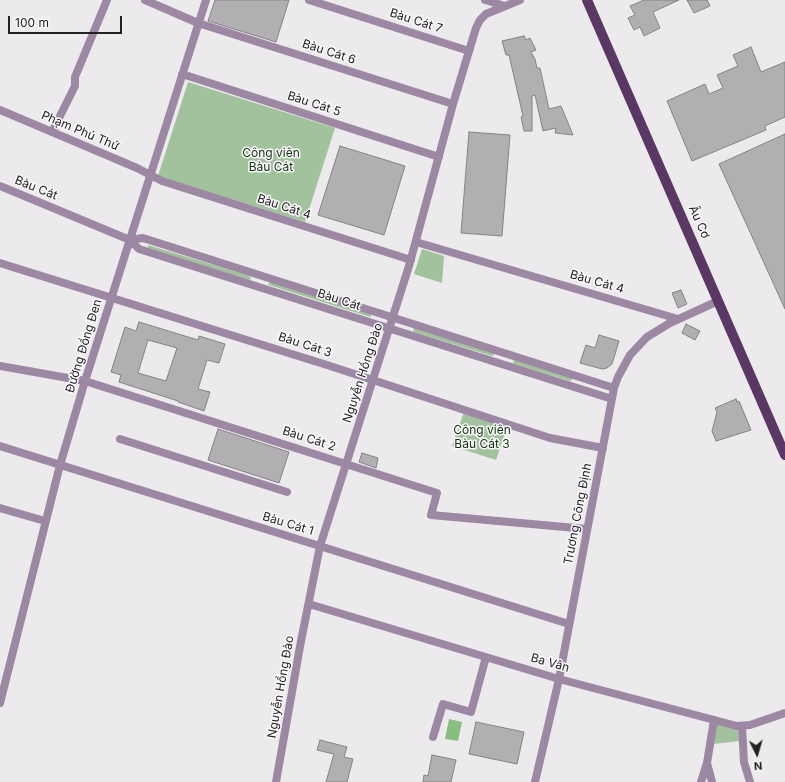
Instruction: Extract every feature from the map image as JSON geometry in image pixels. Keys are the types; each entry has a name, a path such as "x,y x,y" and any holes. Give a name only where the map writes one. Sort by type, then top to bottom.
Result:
{"main road":[{"name":"Âu Cơ","path":"588,0 785,455"}],"street":[{"path":"52,132 75,86 75,77 108,0"},
{"name":"Bàu Cát 6","path":"145,0 198,23 453,104"},
{"name":"Đường Đồng Đen","path":"0,703 60,465 85,381 206,0"},
{"name":"Bàu Cát 7","path":"309,0 469,51"},
{"path":"485,0 505,6"},
{"name":"Nguyễn Hồng Đào","path":"276,782 320,546 394,318 453,104 477,25 482,17 489,12 520,0"},
{"name":"Bàu Cát 5","path":"182,74 439,157"},
{"name":"Phạm Phú Thứ","path":"0,110 150,175"},
{"name":"Bàu Cát 4","path":"150,175 162,181 411,260"},
{"name":"Bàu Cát","path":"0,186 130,240 139,249 612,399"},
{"name":"Bàu Cát","path":"130,240 143,238 614,388"},
{"name":"Bàu Cát 4","path":"416,242 678,319"},
{"name":"Bàu Cát 3","path":"0,263 373,380 550,438 603,448"},
{"path":"257,286 260,276"},
{"name":"Trương Công Định","path":"535,782 559,679 614,388 624,364 635,348 647,337 678,319 718,301"},
{"path":"500,364 504,353"},
{"name":"Bàu Cát 2","path":"0,366 85,381 436,493 431,515 588,529"},
{"path":"120,439 287,492"},
{"name":"Bàu Cát 1","path":"0,446 569,624"},
{"path":"0,508 46,521"},
{"name":"Ba Vân","path":"309,604 559,679 714,720 742,726 750,726 785,713"},
{"path":"433,737 443,704 471,712 486,657"},
{"path":"701,782 707,763 714,720"},
{"path":"742,726 744,762 750,782"},
{"path":"707,763 712,782"}],"green space":[{"name":"Công viên Bàu Cát","path":"188,82 335,128 305,222 158,176"},
{"path":"148,245 250,276 251,279 249,280 148,248"},
{"path":"422,249 444,256 442,283 414,274"},
{"path":"270,282 371,314 371,316 370,317 269,285 268,284"},
{"path":"414,328 493,353 494,355 492,356 414,332"},
{"path":"514,360 572,378 572,380 570,381 514,364"},
{"name":"Công viên Bàu Cát 3","path":"464,412 507,427 496,460 452,446"},
{"path":"717,724 738,729 739,741 714,744"}],"shaded area":[{"path":"449,719 462,722 458,741 445,739"}],"building":[{"path":"215,0 289,0 276,42 208,21"},
{"path":"644,0 679,0 653,12 660,28 644,36 640,27 634,30 628,18 635,15 630,6"},
{"path":"687,0 707,0 710,6 694,13"},
{"path":"524,36 526,40 530,38 536,50 531,52 535,59 537,68 540,68 549,109 561,106 573,135 555,133 556,128 543,131 535,95 532,96 532,131 524,131 521,117 523,116 509,55 506,55 502,41"},
{"path":"751,47 761,72 785,62 785,117 765,126 766,130 692,161 667,101 705,84 709,94 723,88 717,75 738,66 733,55"},
{"path":"469,132 510,135 502,236 461,233"},
{"path":"785,134 785,309 719,164"},
{"path":"340,146 405,166 384,235 318,215"},
{"path":"681,290 687,304 678,308 672,293"},
{"path":"139,322 198,340 199,336 225,344 219,363 207,360 198,389 210,392 204,411 119,382 121,375 111,372 125,327 136,331","holes":["148,340 177,348 166,381 138,373"]},
{"path":"686,324 700,331 695,340 682,333"},
{"path":"599,335 619,341 612,364 607,368 602,369 580,363 586,345 595,348"},
{"path":"736,399 737,402 739,401 751,430 716,441 712,431 717,412 715,408"},
{"path":"218,429 289,452 279,483 208,460"},
{"path":"362,453 378,458 376,468 359,462"},
{"path":"476,722 524,732 517,764 469,754"},
{"path":"320,740 347,747 344,757 353,759 347,782 326,782 334,754 317,750"},
{"path":"432,755 456,760 451,782 423,782 424,775 428,776"}]}
